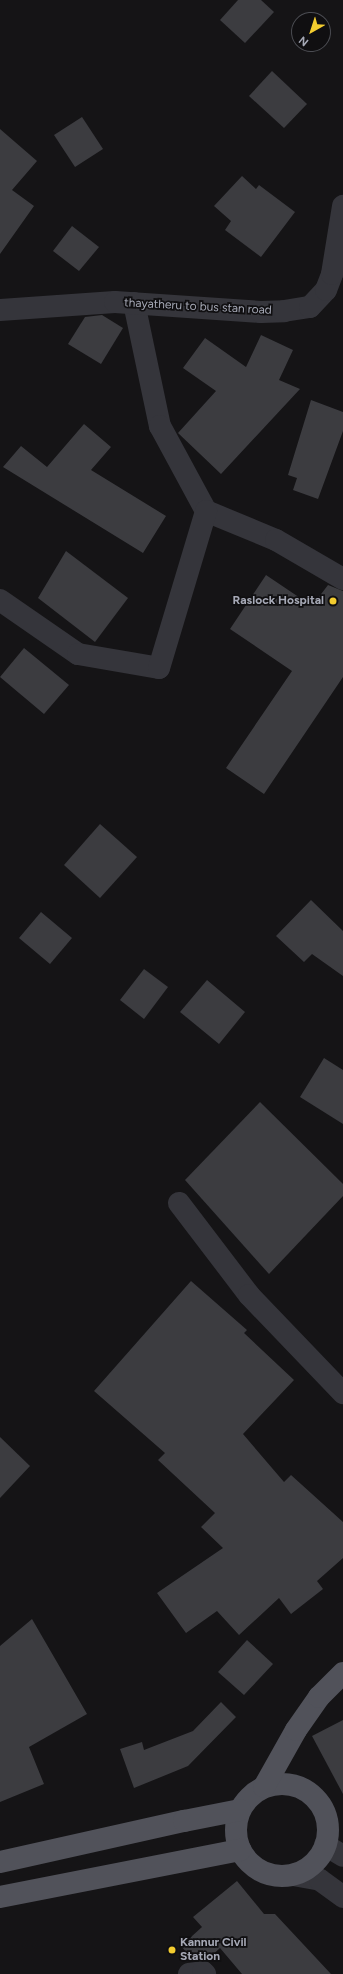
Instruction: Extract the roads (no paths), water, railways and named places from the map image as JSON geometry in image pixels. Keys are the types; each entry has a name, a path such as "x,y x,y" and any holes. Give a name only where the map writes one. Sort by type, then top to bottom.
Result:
{"main road":[{"path":"264,1788 296,1730 319,1697 343,1673"},
{"path":"276,1784 290,1785 302,1789 312,1796 321,1806 335,1840 307,1869 293,1875 278,1876 262,1872 249,1863 240,1850 236,1837 236,1823 240,1810 254,1793 276,1784"},
{"path":"0,1862 240,1810"},
{"path":"0,1898 240,1850"}],"street":[{"name":"thayatheru to bus stan road","path":"0,310 115,302 260,312 284,312 310,307 326,290 332,274 343,206"},
{"path":"134,303 160,426 206,511 276,540 343,579"},
{"path":"0,600 78,654 159,668 206,511"},
{"path":"179,1203 249,1295 343,1393"},
{"path":"293,1875 320,1880 343,1897"},
{"path":"189,1974 203,1972 205,1974"}],"place":[{"name":"Raslock Hospital","path":"333,601"},
{"name":"Kannur Civil Station","path":"172,1950"}]}
